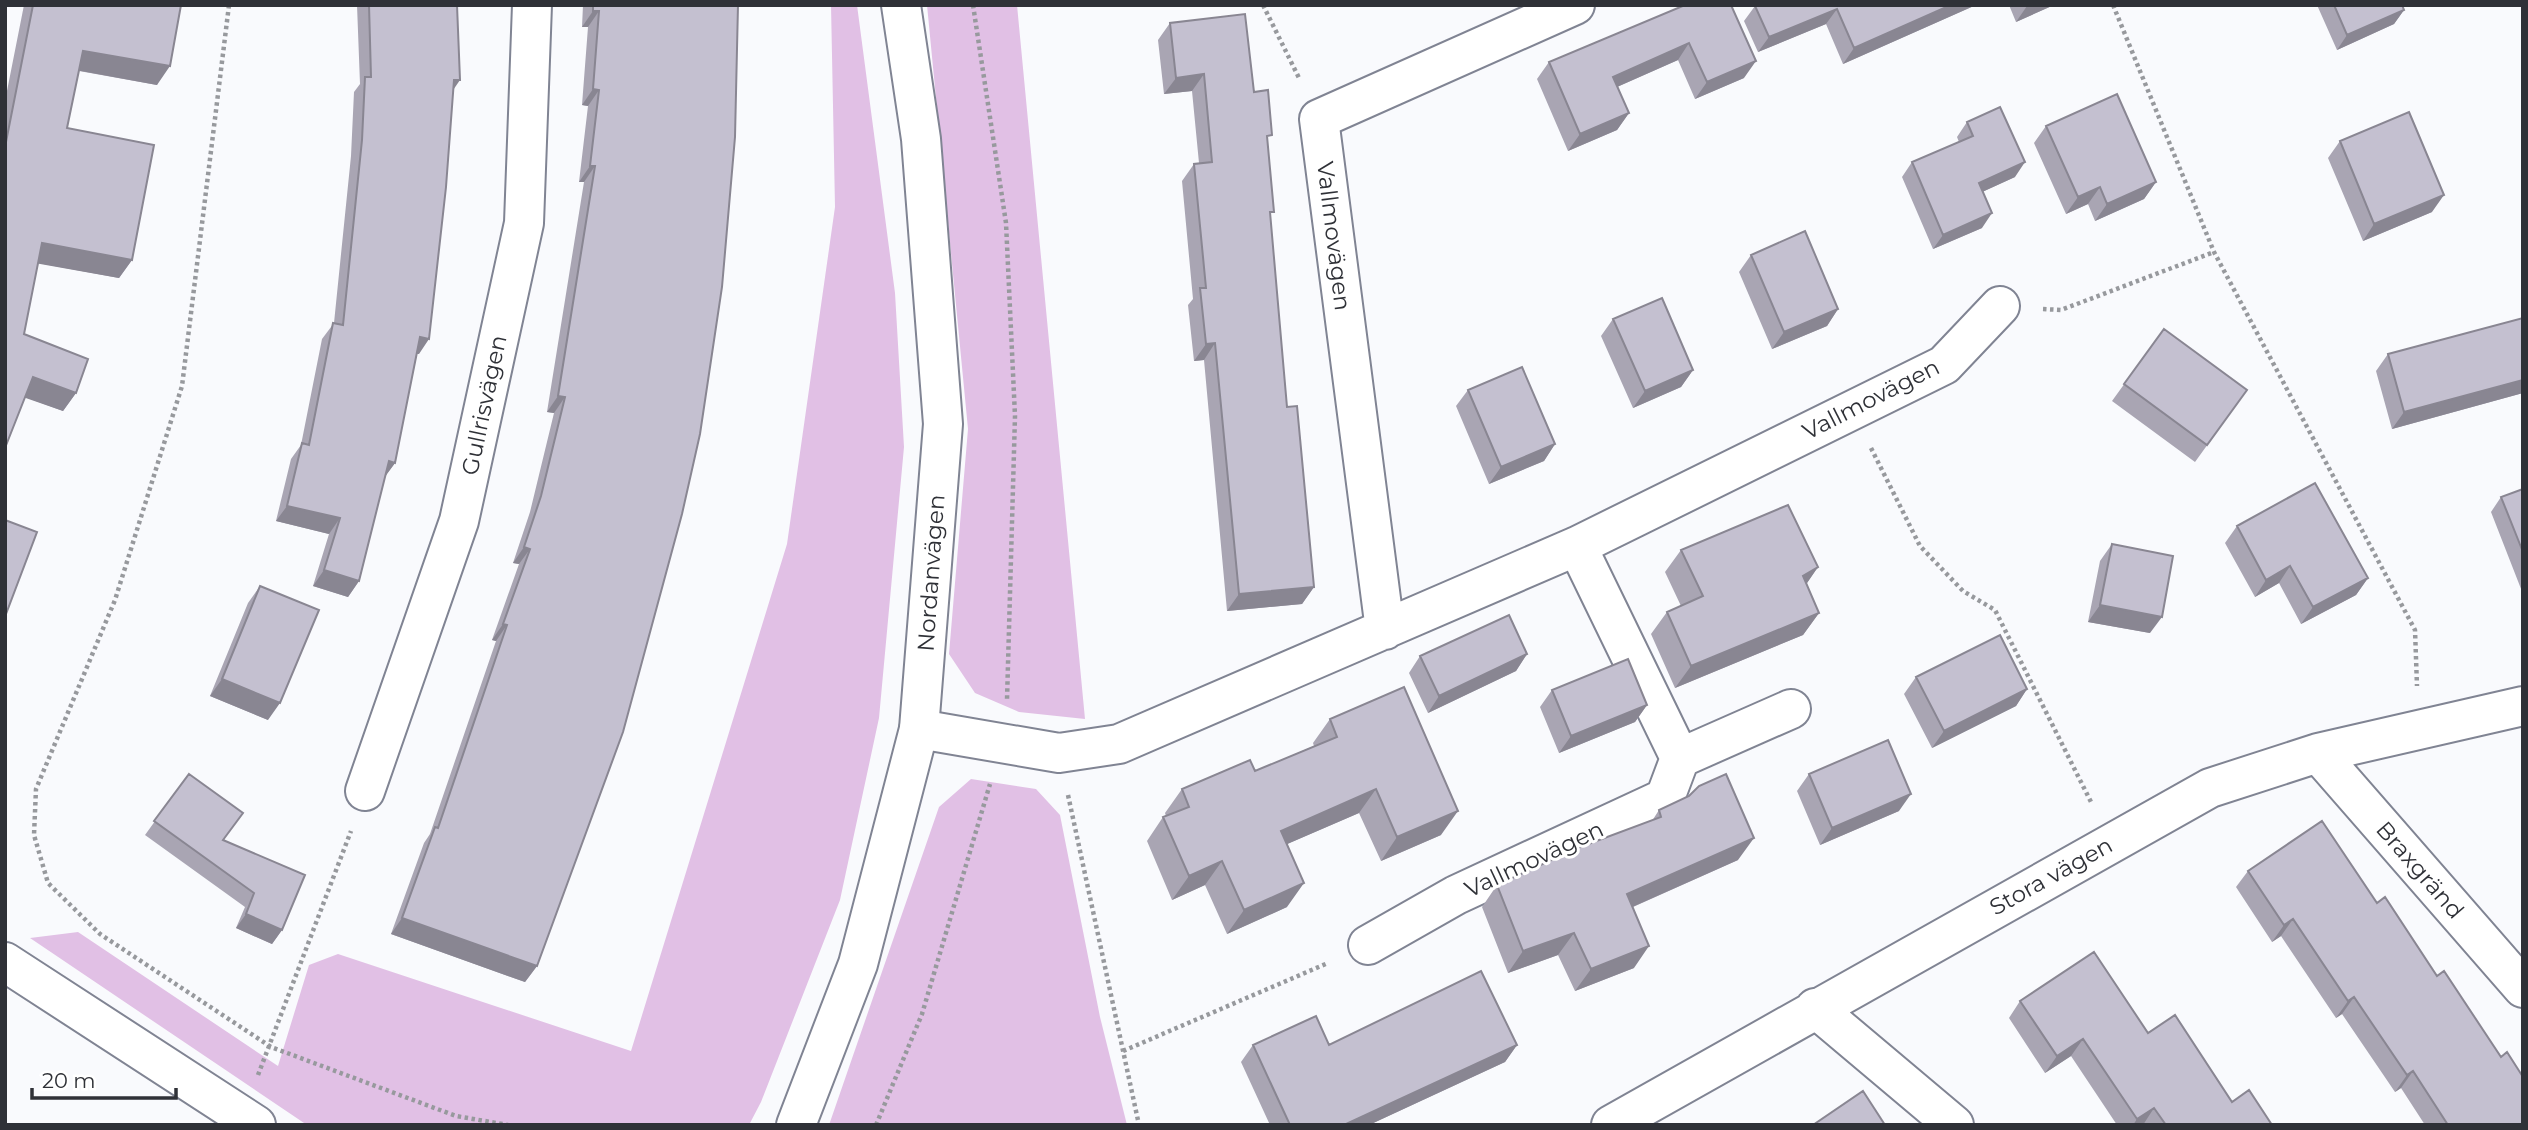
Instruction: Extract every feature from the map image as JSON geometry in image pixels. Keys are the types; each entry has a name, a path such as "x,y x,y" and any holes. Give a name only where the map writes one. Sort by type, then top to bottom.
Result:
{"street":[{"name":"Gullrisvägen","path":"365,791 459,521 524,223 532,5"},
{"name":"Nordanvägen","path":"796,1125 858,964 919,729 943,424 921,139 901,5"},
{"path":"1319,120 1575,5"},
{"name":"Vallmovägen","path":"1319,120 1385,630"},
{"name":"Vallmovägen","path":"919,729 1059,753 1119,744 1577,546 1944,365 2000,306"},
{"path":"1577,546 1680,758 1791,709"},
{"name":"Stora vägen","path":"1611,1125 2210,788 2318,753 2523,706"},
{"name":"Braxgränd","path":"2318,753 2523,988"},
{"name":"Vallmovägen","path":"1368,945 1456,895 1664,798 1680,758"},
{"path":"5,962 242,1121"},
{"path":"1815,1009 1954,1125"}],"path":[{"path":"229,5 182,386 115,600 36,789 34,835 48,883 100,934 271,1047 456,1116 509,1125"},
{"path":"876,1125 922,1014 1002,745 1006,713 1015,416 1006,223 973,5"},
{"path":"1263,5 1319,120"},
{"path":"2113,5 2214,252 2415,630 2418,729"},
{"path":"2000,306 2061,310 2214,252"},
{"path":"1852,410 1920,547 1964,591 1995,610 2110,842"},
{"path":"1059,753 1139,1125"},
{"path":"242,1121 365,791"},
{"path":"1123,1051 1368,945"}],"shaded area":[{"path":"831,5 857,5 895,293 904,447 879,718 840,900 761,1102 749,1125 307,1125 30,938 78,932 278,1066 309,965 338,954 631,1051 787,544 835,207"},
{"path":"927,5 1017,5 1085,719 1019,712 975,693 949,654 968,429"},
{"path":"971,779 1036,789 1060,815 1100,1017 1127,1125 829,1125 939,807"}],"building":[{"path":"33,5 181,5 170,66 83,51 67,128 154,145 132,260 42,243 24,334 88,359 76,393 33,377 5,448 5,147"},
{"path":"369,5 457,5 460,80 454,80 446,187 429,339 420,337 395,463 389,461 359,581 324,570 340,518 287,506 302,443 309,445 333,323 343,325 362,140 365,77 371,77"},
{"path":"593,5 738,5 735,137 722,287 700,434 682,514 623,732 537,966 402,918 435,827 438,828 507,625 503,624 530,549 524,547 541,496 565,397 558,396 595,166 590,166 599,90 593,89 599,11 593,11"},
{"path":"1685,5 1731,5 1756,61 1707,82 1689,43 1613,77 1629,113 1580,134 1549,62"},
{"path":"1756,5 1951,5 1854,48 1837,9 1769,37"},
{"path":"2334,5 2402,5 2404,10 2347,35"},
{"path":"1245,14 1254,92 1268,90 1272,135 1267,136 1274,212 1270,212 1287,407 1297,406 1314,587 1239,594 1215,343 1206,344 1200,288 1206,288 1194,164 1212,162 1204,74 1176,78 1170,23"},
{"path":"2117,94 2156,182 2107,204 2100,187 2078,197 2046,126"},
{"path":"2000,107 2025,162 1979,183 1992,213 1943,235 1912,162 1973,136 1967,122"},
{"path":"2409,112 2444,195 2374,224 2340,141"},
{"path":"1805,231 1838,309 1784,332 1751,255"},
{"path":"1662,298 1693,370 1645,391 1613,319"},
{"path":"2523,318 2523,380 2404,412 2388,354"},
{"path":"2164,329 2247,390 2207,445 2124,384"},
{"path":"1522,367 1555,444 1501,467 1468,390"},
{"path":"2315,483 2368,578 2313,607 2290,566 2266,580 2237,526"},
{"path":"2523,489 2523,552 2501,497"},
{"path":"1788,505 1818,567 1803,576 1819,613 1691,666 1667,612 1703,596 1681,550"},
{"path":"5,520 37,532 6,614 5,614"},
{"path":"2112,544 2173,556 2162,617 2100,605"},
{"path":"260,586 319,610 280,703 222,679"},
{"path":"1509,615 1527,654 1439,696 1420,656"},
{"path":"2000,635 2027,689 1944,731 1916,677"},
{"path":"1628,659 1647,705 1571,736 1552,690"},
{"path":"1404,687 1458,811 1397,837 1376,789 1281,831 1304,883 1244,910 1222,861 1189,876 1163,817 1189,807 1182,789 1250,760 1255,771 1337,737 1330,719"},
{"path":"1888,740 1911,794 1832,828 1809,774"},
{"path":"189,774 243,813 223,840 305,875 282,930 246,914 254,893 154,821"},
{"path":"1726,774 1754,838 1627,894 1649,946 1591,969 1574,933 1523,951 1497,885 1575,849 1661,817 1659,810 1689,796 1699,786"},
{"path":"2322,821 2377,903 2385,897 2437,976 2444,971 2501,1057 2507,1052 2523,1077 2523,1125 2448,1125 2413,1071 2407,1075 2354,997 2348,1001 2293,919 2284,925 2248,871"},
{"path":"2094,952 2148,1033 2175,1015 2232,1102 2249,1090 2272,1125 2166,1125 2154,1108 2137,1119 2083,1039 2057,1056 2020,1001"},
{"path":"1481,971 1517,1045 1344,1125 1290,1125 1253,1045 1316,1016 1329,1045"},
{"path":"1863,1091 1885,1125 1813,1125"}]}
